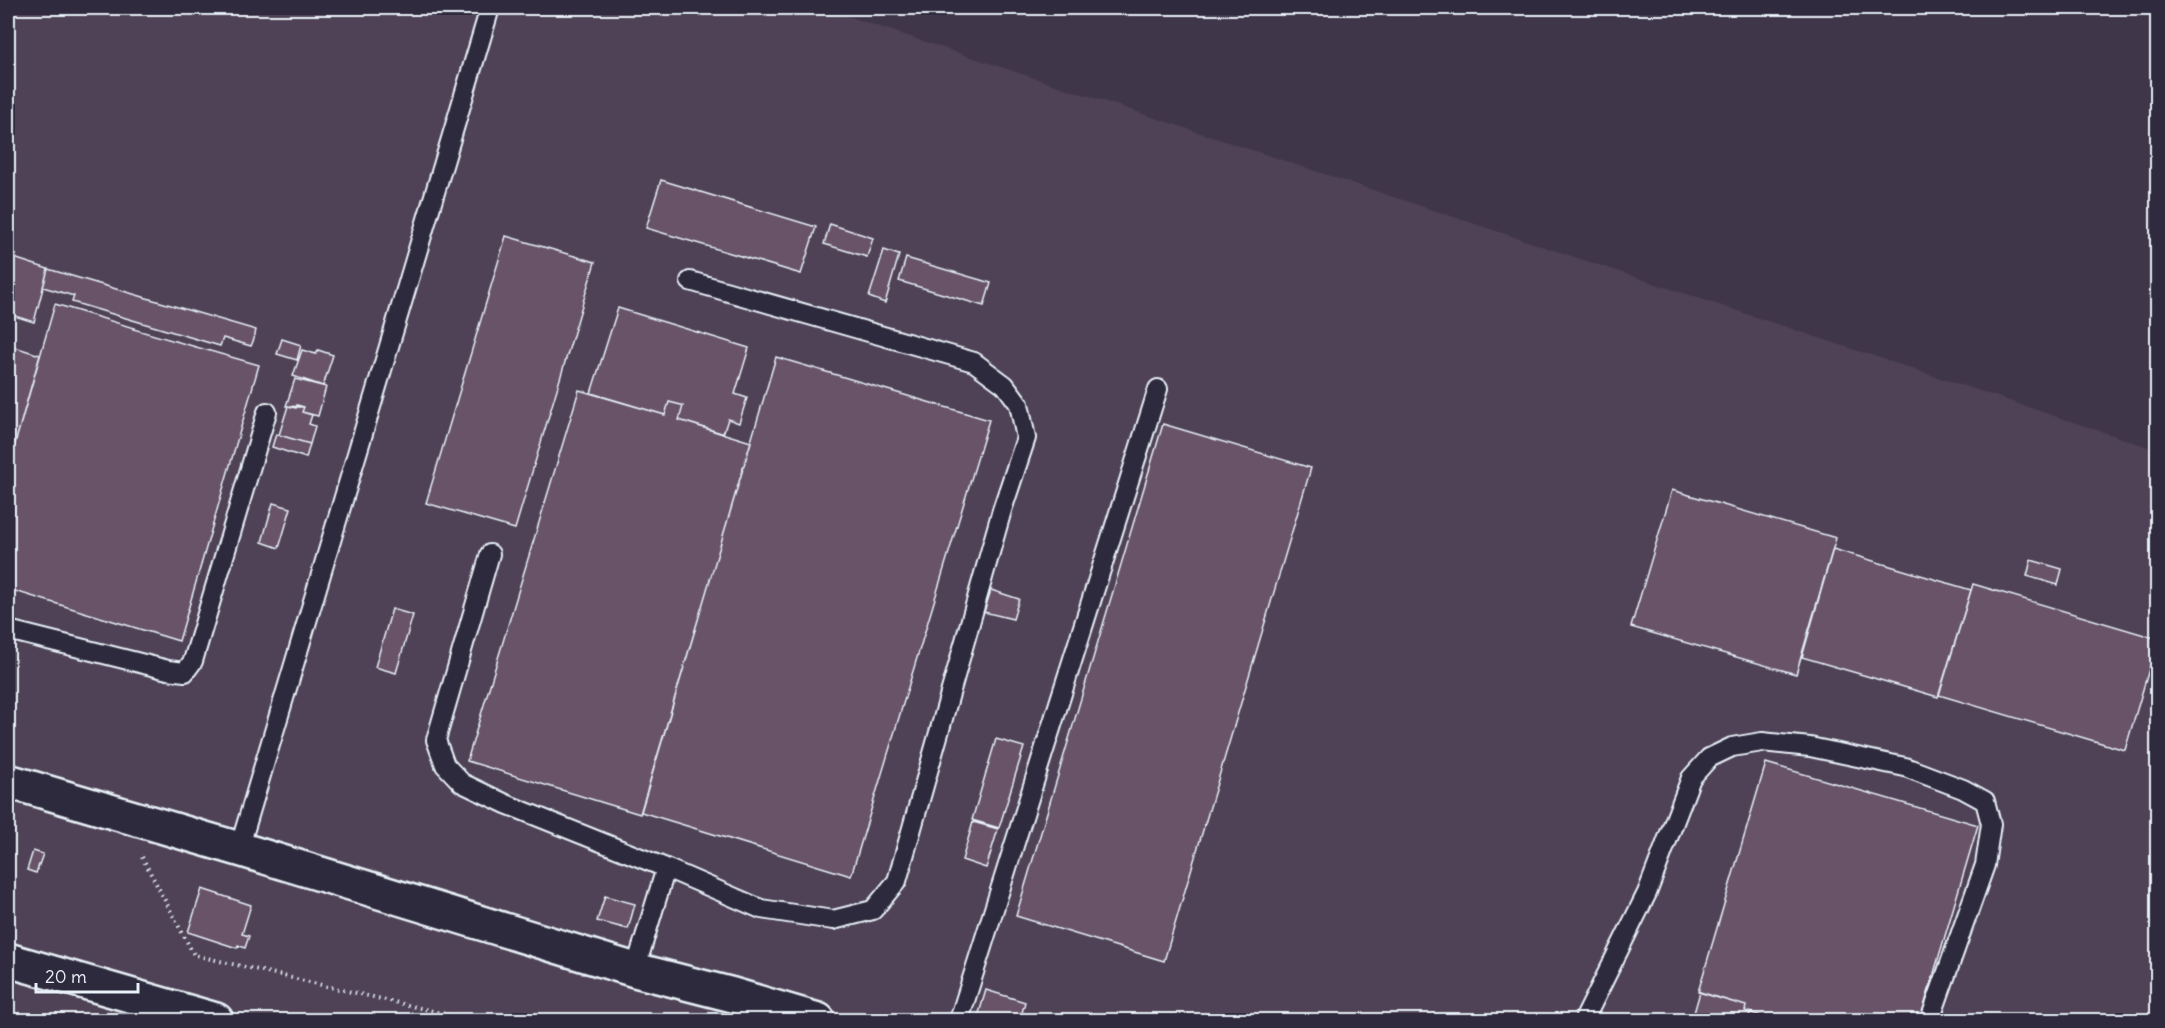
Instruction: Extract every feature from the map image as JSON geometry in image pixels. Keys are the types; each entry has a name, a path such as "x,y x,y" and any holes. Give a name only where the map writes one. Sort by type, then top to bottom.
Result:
{"street":[{"path":"8,781 635,970 733,1008 818,1020"},
{"path":"8,960 216,1020"}],"lane":[{"path":"239,849 490,8"},
{"path":"490,554 436,740 446,765 462,783 497,800 666,867 761,909 833,920 873,910 897,880 1002,510 1026,438 1019,404 1005,385 974,362 690,282"},
{"path":"959,1020 1158,389"},
{"path":"8,630 168,670 185,672 193,662 267,412"},
{"path":"1584,1020 1647,893 1691,778 1709,758 1732,747 1762,742 1810,747 1905,767 1963,789 1985,801 1991,824 1985,865 1930,1020"},
{"path":"635,970 666,867"}],"path":[{"path":"119,814 194,955 471,1020"}],"shaded area":[{"path":"8,8 835,8 835,12 2157,450 2157,1020 8,1020"}],"building":[{"path":"661,180 816,227 801,274 646,228"},
{"path":"830,224 873,238 867,257 824,244"},
{"path":"506,236 595,262 515,529 426,503"},
{"path":"884,250 899,255 885,303 869,297"},
{"path":"8,256 14,258 10,271 8,270"},
{"path":"8,256 14,258 10,271 8,270"},
{"path":"14,258 48,269 34,322 8,314 8,281"},
{"path":"906,258 991,283 984,306 899,281"},
{"path":"48,269 256,330 254,339 251,346 223,338 220,346 72,302 74,296 43,287"},
{"path":"55,304 259,365 179,641 8,589 8,468"},
{"path":"618,308 749,348 735,394 747,398 739,423 728,419 723,434 679,420 683,406 681,405 669,402 665,415 591,393"},
{"path":"282,339 301,345 297,360 277,354"},
{"path":"8,345 40,355 8,468"},
{"path":"302,350 316,354 318,350 333,355 323,386 293,376"},
{"path":"776,357 989,420 851,876 641,812"},
{"path":"295,379 326,387 318,416 302,412 304,407 286,406"},
{"path":"579,390 665,415 669,402 681,405 683,406 679,420 751,442 640,814 467,761"},
{"path":"297,405 304,407 302,412 312,415 309,424 315,426 310,444 279,435 288,406 296,408"},
{"path":"1163,424 1311,468 1164,961 1016,916"},
{"path":"276,434 310,444 306,458 272,447"},
{"path":"1672,490 1836,538 1796,674 1631,627"},
{"path":"273,503 291,508 279,548 262,542"},
{"path":"1833,549 1971,590 1938,697 1802,657"},
{"path":"2031,560 2062,569 2058,585 2027,576"},
{"path":"2031,560 2062,569 2058,585 2027,576"},
{"path":"1973,584 2158,639 2125,750 1939,695"},
{"path":"991,590 1019,599 1013,619 984,612"},
{"path":"392,609 413,615 396,673 375,667"},
{"path":"996,739 1024,747 999,828 972,820"},
{"path":"1766,763 1978,825 1920,1020 1775,1020 1745,1011 1746,1006 1698,992"},
{"path":"973,822 998,829 986,868 962,860"},
{"path":"33,851 43,854 36,873 27,870"},
{"path":"33,851 43,854 36,873 27,870"},
{"path":"202,889 251,905 242,934 249,936 245,948 238,945 237,948 188,932"},
{"path":"202,889 251,905 242,934 249,936 245,948 238,945 237,948 188,932"},
{"path":"605,896 635,904 628,929 597,921"},
{"path":"986,990 1025,1002 1020,1020 977,1020"},
{"path":"1700,992 1746,1006 1745,1011 1750,1013 1748,1020 1692,1020"}]}
